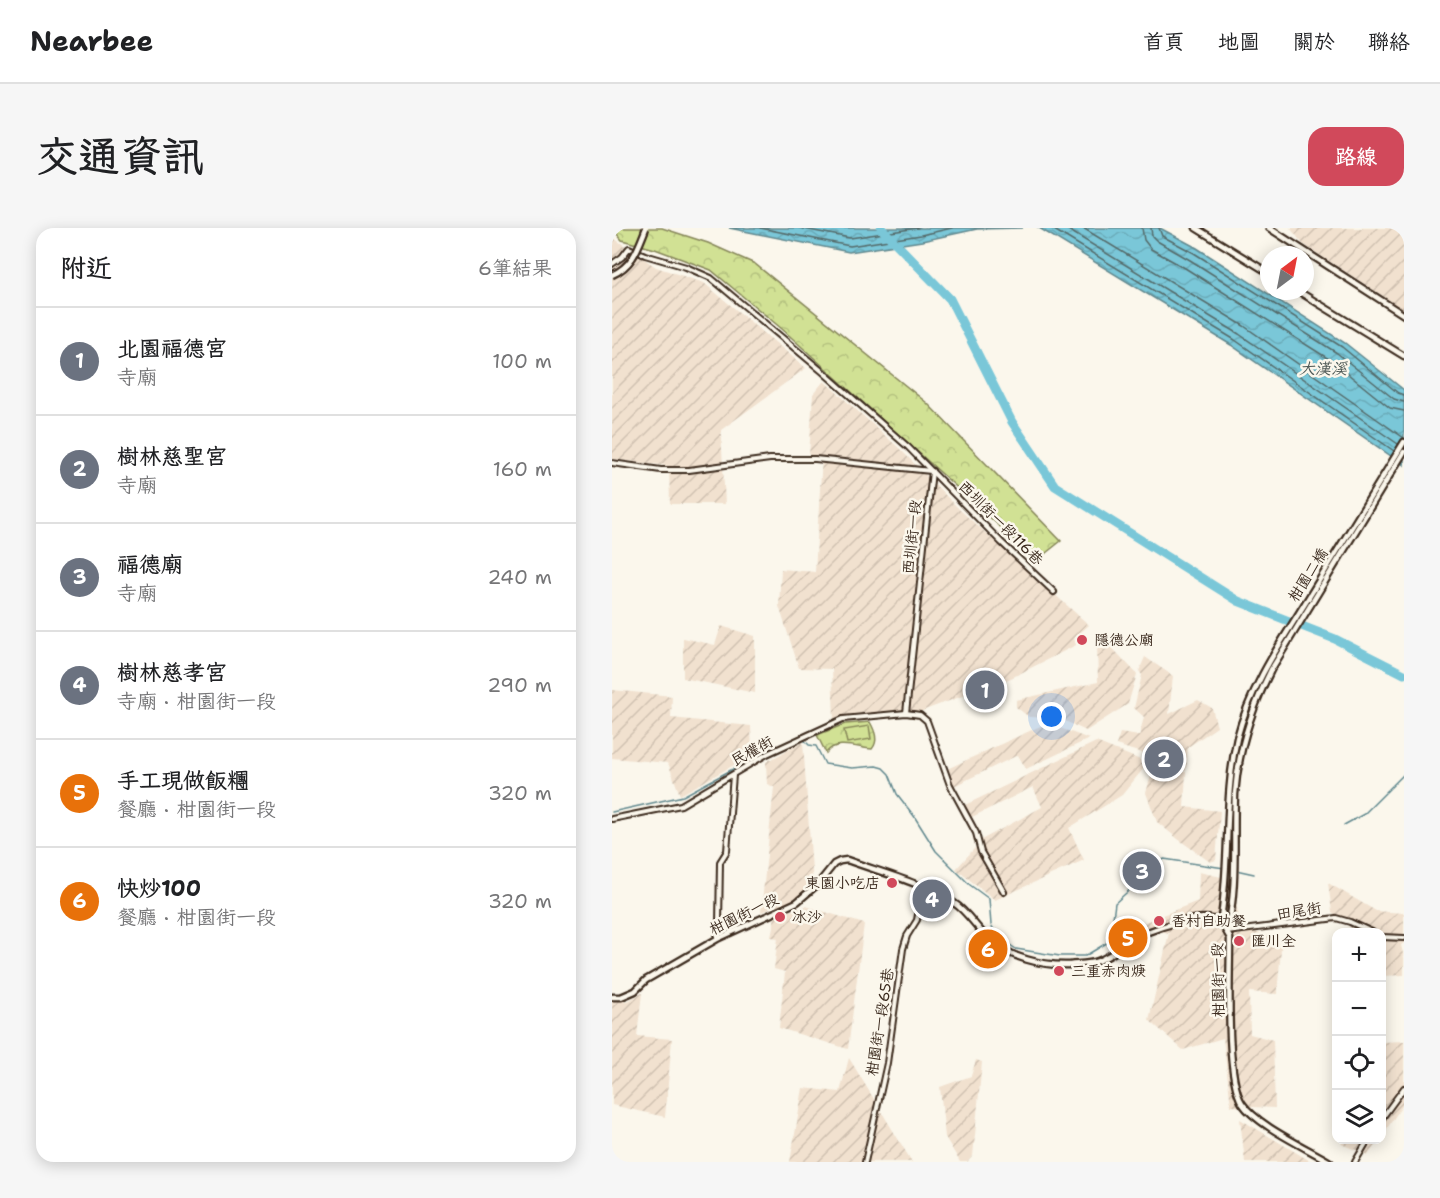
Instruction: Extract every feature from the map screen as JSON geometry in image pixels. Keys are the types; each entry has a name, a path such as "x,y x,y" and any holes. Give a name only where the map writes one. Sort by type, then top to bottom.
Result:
{"street":[{"path":"612,275 627,267 634,258 646,228"},
{"path":"1196,228 1260,267"},
{"path":"1269,228 1404,315"},
{"name":"西圳街一段116巷","path":"612,264 629,248 711,278 908,447 1001,542 1054,592"},
{"path":"1313,300 1404,356"},
{"name":"柑園二橋","path":"1220,924 1225,889 1231,774 1241,724 1269,662 1404,442"},
{"name":"柑園二橋","path":"1227,932 1230,919 1234,854 1236,784 1255,703 1271,670 1404,452"},
{"path":"612,463 661,470 689,470 770,459 815,459 932,471"},
{"name":"西圳街一段","path":"906,713 932,471"},
{"path":"906,713 920,715 927,721 950,786 976,833 981,852 1004,892"},
{"name":"民權街","path":"612,819 681,805 767,754 843,719 906,713"},
{"path":"717,939 720,862 727,851 734,775"},
{"name":"柑園街一段","path":"612,997 621,997 635,991 646,980 717,939 797,902 809,894 834,864 847,860 923,888 956,905 987,938 1000,948 1022,958 1047,963 1068,965 1098,961 1145,933 1176,923 1204,918 1213,919 1220,924 1230,938 1232,1061 1242,1103 1256,1117 1330,1162"},
{"name":"柑園街一段65巷","path":"865,1162 886,1063 903,949 907,936 917,920 923,888"},
{"name":"田尾街","path":"1227,932 1336,918 1362,928"},
{"path":"1386,937 1404,938"},
{"path":"1386,1113 1404,1088"},
{"path":"1355,1162 1366,1144"}],"shaded area":[{"path":"1290,228 1404,228 1404,310 1314,251 1314,246 1303,244"},
{"path":"612,237 656,267 704,283 806,368 721,430 725,504 670,504 669,466 612,459"},
{"path":"824,381 899,448 960,510 1089,625 1074,638 1076,645 1011,678 922,711 834,719 832,669 799,668 779,606 781,569 815,572 822,457 809,456 813,394"},
{"path":"721,626 755,636 755,693 683,678 683,638 715,645"},
{"path":"1103,638 1137,674 1128,704 1086,731 1059,718 1029,717 1016,707 1016,700 1098,682 1097,643"},
{"path":"1145,657 1173,676 1169,714 1198,700 1212,708 1217,727 1188,747 1186,771 1154,757 1116,745 1120,733 1139,736 1144,717 1134,708 1142,675 1139,671"},
{"path":"612,690 672,696 671,718 751,726 752,755 680,795 668,763 612,758"},
{"path":"1047,723 1089,739 1026,769 1018,755 954,786 947,769"},
{"path":"803,742 813,885 794,900 761,912 774,787 767,784 766,762"},
{"path":"1096,742 1148,763 1122,795 1069,828 1084,860 995,900 956,869 983,839 1042,807 1033,787 970,818 963,806"},
{"path":"1153,768 1186,772 1184,807 1220,811 1216,860 1210,862 1157,822 1146,793"},
{"path":"1199,872 1230,879 1242,929 1282,939 1277,994 1249,992 1250,1034 1273,1040 1275,1108 1231,1106 1223,1038 1183,1050 1149,1020 1169,933 1135,926 1198,901"},
{"path":"1328,883 1376,911 1404,913 1404,943 1401,945 1404,975 1386,976 1386,928 1351,928 1332,912"},
{"path":"806,906 864,924 848,1049 779,1028 785,972 774,969 778,938 771,937 775,916"},
{"path":"642,993 637,1036 672,1039 665,1117 612,1105 612,1001 628,1001"},
{"path":"1404,1041 1404,1103 1386,1130 1386,1090 1386,1042"},
{"path":"849,1058 912,1162 790,1162 803,1088 840,1092"},
{"path":"976,1060 982,1062 973,1156 967,1162 960,1162 945,1137 940,1087 971,1076"},
{"path":"1240,1119 1312,1162 1245,1162"},
{"path":"1341,1144 1376,1144 1368,1155"}],"green space":[{"path":"612,228 662,228 708,243 755,264 927,403 1061,541 1037,560 782,329 711,270 655,249 622,240"},
{"path":"870,722 876,739 872,749 841,745 835,746 826,753 817,735 845,724"},
{"path":"869,726 871,739 847,743 844,730"}],"water":[{"path":"729,228 1023,228 977,229 922,241 849,252"},
{"name":"大漢溪","path":"1039,228 1160,228 1197,248 1260,288 1260,300 1278,300 1345,343 1404,390 1404,465 1231,345"}],"waterway":[{"path":"881,228 950,299 1012,422 1055,486 1238,601 1335,639 1404,674"},
{"path":"805,741 809,745 816,746 825,764 852,768 876,766 883,768 889,774 897,794 936,851 970,885 989,899 991,925 998,937 1016,949 1060,956 1085,956 1110,941 1115,903 1164,859 1231,869"},
{"path":"612,812 683,796 766,751"},
{"path":"1344,825 1364,814 1404,774"},
{"path":"1236,870 1254,874"}],"place":[{"name":"隱德公廟","path":"1082,640"},
{"name":"北園福德宮","path":"985,690"},
{"name":"樹林慈聖宮","path":"1164,759"},
{"name":"福德廟","path":"1142,871"},
{"name":"東園小吃店","path":"892,883"},
{"name":"樹林慈孝宮","path":"932,899"},
{"name":"冰沙","path":"780,917"},
{"name":"香村自助餐","path":"1159,921"},
{"name":"手工現做飯糰","path":"1128,938"},
{"name":"匯川全","path":"1239,941"},
{"name":"快炒100","path":"988,949"},
{"name":"三重赤肉焿","path":"1059,971"}]}
